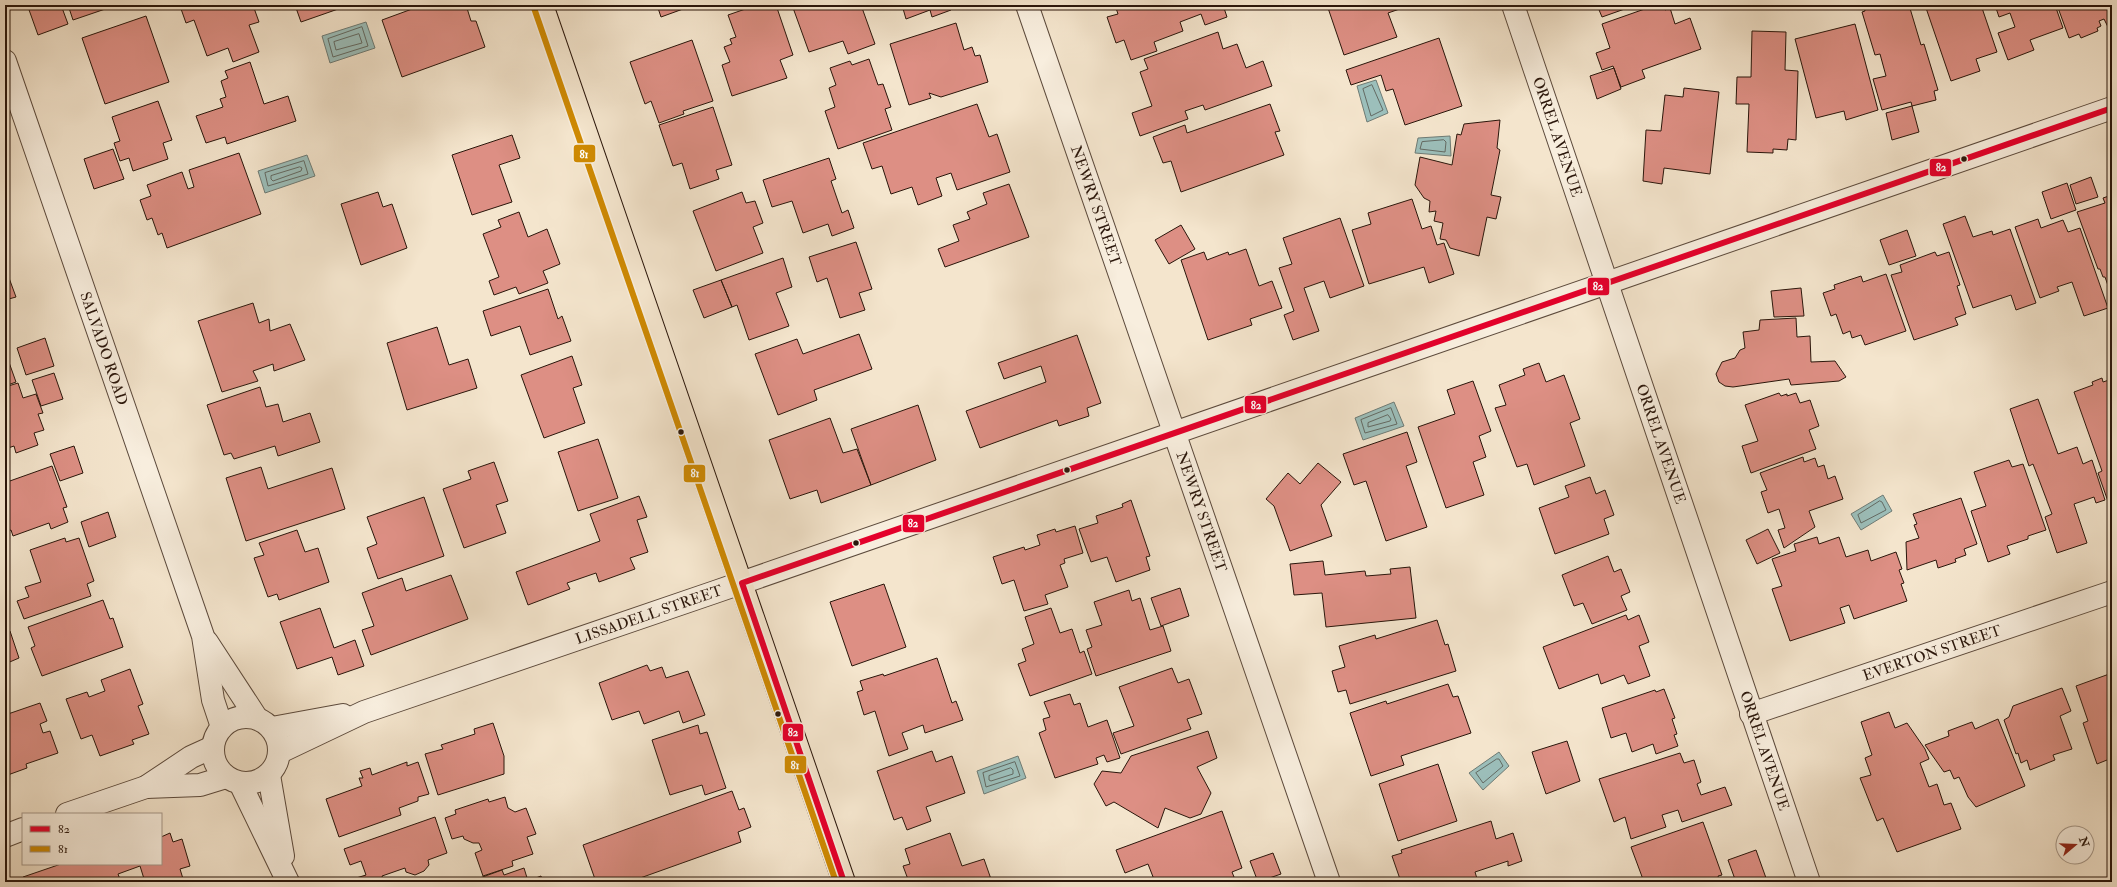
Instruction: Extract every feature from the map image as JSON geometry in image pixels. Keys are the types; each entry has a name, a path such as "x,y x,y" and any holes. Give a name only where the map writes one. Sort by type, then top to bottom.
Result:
{"main road":[{"path":"542,5 742,582 844,882"}],"street":[{"name":"NEWRY STREET","path":"1026,5 1329,882"},
{"name":"ORREL AVENUE","path":"1512,5 1809,882"},
{"name":"SALVADO ROAD","path":"5,61 203,636 213,700 222,726"},
{"name":"LISSADELL STREET","path":"280,752 364,712 2112,108"},
{"name":"EVERTON STREET","path":"1751,714 2112,592"},
{"name":"SALVADO ROAD","path":"203,636 264,722"},
{"name":"LISSADELL STREET","path":"264,722 364,712"},
{"path":"146,787 200,785 233,780 255,782 269,775 277,764 280,752 278,739 264,722 244,716 232,719 222,726 216,736 213,747 215,762 233,780 288,882"},
{"path":"70,813 146,787 191,757 213,747"},
{"path":"269,775 288,882"},
{"path":"5,836 22,829"}],"water":[{"path":"366,22 375,48 330,63 322,36"},
{"path":"1376,80 1388,113 1367,122 1357,86"},
{"path":"1450,136 1451,156 1415,153 1418,138"},
{"path":"307,155 315,176 265,193 258,171"},
{"path":"1394,402 1404,426 1363,440 1355,418"},
{"path":"1883,495 1892,511 1861,530 1851,514"},
{"path":"1499,752 1509,766 1483,790 1469,773"},
{"path":"1018,756 1026,778 984,794 977,771"}],"building":[{"path":"32,5 61,5 68,24 38,35 28,7"},
{"path":"68,5 117,5 73,20"},
{"path":"264,5 254,8 259,22 249,25 259,52 233,62 228,48 207,56 194,20 186,23 180,6"},
{"path":"295,5 340,5 341,8 301,22"},
{"path":"423,5 466,5 471,21 476,21 485,47 402,77 382,20"},
{"path":"657,5 694,5 661,17"},
{"path":"757,5 776,5 793,55 780,60 787,78 732,96 722,65 730,62 724,47 732,44 730,39 736,37 728,15"},
{"path":"792,5 861,5 875,44 848,54 843,41 809,52"},
{"path":"902,5 949,5 951,10 932,17 930,10 906,19"},
{"path":"1115,5 1223,5 1227,17 1205,25 1201,14 1180,22 1183,31 1154,42 1157,51 1131,60 1124,40 1116,43 1107,17 1118,14"},
{"path":"1327,5 1411,5 1388,13 1397,37 1344,55"},
{"path":"1597,5 1636,5 1602,17"},
{"path":"1656,5 1663,5 1665,10 1670,8 1675,24 1690,18 1701,49 1642,70 1645,78 1621,87 1613,66 1602,70 1596,53 1610,48 1602,24"},
{"path":"1864,5 1909,5 1921,45 1924,44 1938,90 1934,91 1936,100 1912,106 1911,102 1882,110 1873,79 1886,76 1880,54 1875,55 1862,12 1865,11"},
{"path":"1925,5 1981,5 1997,52 1976,59 1980,71 1951,81"},
{"path":"1995,5 2055,5 2063,28 2030,40 2034,50 2008,60 1998,33 2015,27 2010,13 1999,17"},
{"path":"2057,5 2112,5 2112,26 2108,27 2104,19 2099,21 2101,26 2097,28 2098,31 2081,38 2079,34 2069,38"},
{"path":"146,16 169,82 105,104 82,38"},
{"path":"956,23 964,50 972,47 975,56 980,55 988,82 941,97 929,93 931,98 909,105 890,44"},
{"path":"1855,24 1878,110 1846,120 1844,111 1816,118 1795,39"},
{"path":"1752,31 1786,32 1785,70 1798,71 1796,140 1788,139 1787,150 1773,149 1773,153 1747,152 1749,104 1736,104 1737,77 1751,77"},
{"path":"1218,32 1223,49 1237,44 1246,68 1263,61 1272,86 1205,110 1203,105 1185,111 1188,119 1140,136 1132,113 1152,106 1140,72 1148,69 1144,59"},
{"path":"1439,38 1462,106 1405,125 1393,89 1386,91 1381,75 1351,85 1346,70"},
{"path":"692,40 713,101 683,111 684,114 659,123 651,101 645,104 630,62"},
{"path":"869,59 878,85 883,84 891,107 885,109 892,130 838,149 825,111 835,107 829,88 836,85 830,68 850,61 852,65"},
{"path":"250,62 264,104 288,96 296,121 227,144 225,137 206,143 196,116 223,107 220,99 226,97 221,81 228,78 225,71"},
{"path":"1614,68 1621,89 1597,99 1590,76"},
{"path":"1684,88 1719,92 1710,174 1664,168 1662,184 1643,181 1646,130 1661,131 1665,95 1683,97"},
{"path":"158,101 172,140 163,143 168,159 133,171 129,158 120,161 114,143 120,141 112,117"},
{"path":"977,104 989,137 997,134 1010,172 957,190 951,173 936,178 942,196 918,205 912,187 891,194 882,166 872,169 863,143"},
{"path":"1270,104 1280,131 1275,132 1284,155 1181,192 1171,161 1163,163 1153,137 1185,125 1187,133"},
{"path":"1912,106 1919,132 1892,140 1886,113"},
{"path":"713,107 732,165 716,170 719,179 690,189 682,163 673,166 659,125"},
{"path":"1500,120 1497,148 1500,150 1491,195 1501,197 1496,219 1487,217 1479,256 1450,248 1446,240 1440,239 1443,223 1434,221 1436,211 1429,212 1430,201 1424,198 1415,185 1420,157 1452,165 1457,134 1461,135 1464,124"},
{"path":"512,135 520,158 499,165 512,202 472,215 452,155"},
{"path":"113,149 124,179 94,189 84,159"},
{"path":"239,153 261,214 167,248 162,233 158,235 152,218 147,220 140,200 151,196 147,185 182,172 188,189 194,187 189,170"},
{"path":"829,158 836,179 831,181 842,213 848,210 854,228 832,236 828,224 803,233 792,201 772,207 763,180"},
{"path":"2091,177 2098,197 2076,204 2070,185"},
{"path":"2067,183 2076,210 2051,219 2042,192"},
{"path":"1009,184 1029,237 945,267 938,249 959,241 953,225 970,219 967,212 987,204 983,193"},
{"path":"378,192 383,207 392,204 407,248 361,265 341,204"},
{"path":"742,192 746,203 755,201 763,223 753,227 763,253 716,271 693,211"},
{"path":"2112,195 2112,297 2105,277 2103,277 2100,269 2098,269 2077,212 2105,203 2103,198"},
{"path":"1412,199 1422,229 1431,226 1437,245 1444,243 1454,274 1429,283 1424,267 1369,284 1352,230 1371,224 1368,213"},
{"path":"519,212 528,237 547,229 560,264 543,271 548,283 519,294 516,287 494,295 489,281 499,277 483,234 501,227 498,220"},
{"path":"1965,216 1973,237 1992,231 1993,235 2010,229 2036,303 2016,310 2011,295 1973,308 1943,224"},
{"path":"1340,218 1364,286 1330,298 1324,281 1304,288 1319,331 1293,340 1284,315 1294,311 1279,268 1292,264 1283,238"},
{"path":"2038,219 2041,228 2063,220 2068,232 2080,228 2108,308 2084,316 2072,282 2057,287 2059,291 2040,298 2015,227"},
{"path":"1181,225 1195,249 1169,264 1155,240"},
{"path":"1907,230 1916,256 1889,265 1880,240"},
{"path":"856,242 872,289 859,293 865,310 840,318 827,278 817,282 809,257"},
{"path":"1246,249 1259,286 1272,281 1282,308 1250,319 1252,325 1208,340 1181,260 1204,252 1207,260 1228,252 1229,255"},
{"path":"1935,252 1937,256 1949,252 1960,285 1957,286 1966,314 1955,318 1958,325 1914,340 1891,275 1902,272 1900,265"},
{"path":"783,258 792,287 776,293 789,326 749,340 737,305 732,307 721,280"},
{"path":"5,267 16,297 5,300"},
{"path":"1886,274 1906,331 1865,345 1861,335 1852,338 1850,331 1843,334 1836,314 1831,316 1823,293 1835,289 1834,285 1861,276 1863,282"},
{"path":"721,280 732,307 704,318 693,290"},
{"path":"1801,288 1804,316 1774,317 1771,291"},
{"path":"548,289 558,319 562,316 571,341 530,355 520,326 491,336 483,311"},
{"path":"253,303 259,323 269,319 270,331 290,324 305,360 274,371 273,364 253,371 258,381 222,392 198,321"},
{"path":"1796,318 1797,337 1810,336 1811,362 1835,361 1846,377 1839,381 1791,385 1789,379 1733,387 1725,386 1719,382 1716,374 1722,362 1735,358 1740,350 1745,348 1743,332 1759,330 1760,320"},
{"path":"437,327 449,365 468,359 477,388 407,410 387,343"},
{"path":"859,334 872,369 814,390 817,400 778,415 755,354 797,339 803,354"},
{"path":"1077,335 1101,403 1087,408 1089,416 1059,426 1057,420 980,448 966,411 1046,382 1041,366 1004,379 998,363"},
{"path":"45,338 54,366 26,375 17,348"},
{"path":"5,351 16,382 5,386"},
{"path":"572,356 582,385 573,388 585,423 544,438 521,375"},
{"path":"1539,363 1546,382 1564,375 1580,419 1570,423 1585,466 1534,485 1527,464 1517,467 1495,408 1506,405 1499,385 1525,375 1523,369"},
{"path":"54,373 63,399 41,406 32,380"},
{"path":"2102,378 2103,382 2112,379 2111,510 2098,473 2102,471 2074,392 2093,385 2092,382"},
{"path":"1473,381 1491,431 1479,436 1486,457 1473,462 1484,495 1446,508 1418,427 1455,414 1447,390"},
{"path":"18,383 23,398 36,394 43,413 38,414 44,430 34,433 38,445 16,453 14,446 5,449 5,387"},
{"path":"260,387 266,407 278,404 283,422 310,413 320,442 278,456 275,446 234,459 231,453 224,455 207,405"},
{"path":"1779,393 1781,396 1787,394 1787,396 1796,393 1800,403 1810,400 1819,426 1809,430 1816,449 1751,473 1742,446 1758,441 1745,405"},
{"path":"2038,399 2058,454 2077,447 2083,464 2092,460 2105,500 2096,503 2094,497 2074,504 2087,543 2057,553 2045,517 2052,514 2033,464 2029,466 2010,409"},
{"path":"918,405 936,460 871,485 851,429"},
{"path":"830,418 843,453 857,449 871,485 821,503 817,490 790,499 769,440"},
{"path":"1407,432 1417,462 1406,466 1427,527 1386,541 1366,481 1354,485 1343,454"},
{"path":"598,439 618,498 578,511 558,452"},
{"path":"74,446 83,473 60,481 50,454"},
{"path":"1803,457 1804,462 1815,458 1818,467 1824,465 1828,479 1835,476 1843,499 1809,511 1815,527 1784,548 1778,530 1785,528 1779,509 1768,513 1761,492 1767,490 1760,473"},
{"path":"2009,460 2012,467 2023,464 2046,530 2028,536 2028,539 2007,546 2010,554 1988,562 1971,511 1986,506 1974,472"},
{"path":"494,462 508,501 496,505 506,533 464,548 443,489 471,479 468,471"},
{"path":"1318,463 1341,482 1321,505 1332,536 1290,551 1274,506 1266,499 1288,473 1300,484"},
{"path":"52,466 67,507 63,508 68,522 51,529 49,523 13,536 11,530 5,532 5,476 7,482"},
{"path":"261,467 268,489 332,468 345,509 246,541 226,478"},
{"path":"1590,477 1596,494 1605,490 1614,515 1604,519 1609,534 1555,554 1539,508 1569,497 1565,486"},
{"path":"639,496 647,517 637,520 648,552 630,558 635,569 599,582 596,573 567,583 570,589 528,605 516,572 600,541 590,514"},
{"path":"424,497 444,556 378,579 367,548 377,544 367,517"},
{"path":"1961,498 1977,544 1964,549 1966,555 1955,559 1956,562 1938,568 1936,560 1907,570 1906,542 1919,538 1914,525 1917,524 1913,514"},
{"path":"1131,500 1150,556 1146,557 1150,570 1116,582 1107,557 1091,562 1079,529 1098,523 1096,516 1123,507 1122,504"},
{"path":"108,512 116,537 89,547 81,522"},
{"path":"1075,526 1083,553 1064,559 1065,563 1060,565 1068,587 1045,595 1048,604 1024,611 1014,580 1002,584 993,557 1024,547 1025,550 1040,545 1037,535 1055,529 1056,532"},
{"path":"1768,529 1780,553 1757,564 1746,540"},
{"path":"297,530 305,552 318,548 329,582 279,600 277,594 268,597 254,558 264,555 259,543"},
{"path":"1817,537 1819,544 1839,537 1846,557 1868,550 1871,561 1896,552 1902,569 1899,570 1904,583 1901,584 1907,601 1854,619 1849,605 1840,608 1845,623 1790,641 1772,589 1782,586 1772,559 1796,551 1794,544"},
{"path":"65,538 66,542 79,538 94,581 87,584 91,596 24,619 17,601 29,597 25,587 41,582 30,550"},
{"path":"1608,556 1614,572 1621,569 1630,592 1621,596 1627,610 1592,624 1583,603 1574,606 1562,575"},
{"path":"1323,561 1325,575 1365,571 1366,576 1391,574 1390,569 1410,567 1416,618 1326,627 1322,593 1294,595 1290,564"},
{"path":"451,575 468,619 371,655 362,630 374,626 362,593 402,578 406,591"},
{"path":"884,584 906,647 852,666 830,602"},
{"path":"1180,588 1189,616 1161,626 1151,598"},
{"path":"1129,590 1132,601 1140,598 1150,630 1163,626 1171,651 1096,676 1087,649 1092,647 1086,630 1102,625 1094,602"},
{"path":"103,600 110,619 113,618 123,647 42,676 31,648 35,646 28,627"},
{"path":"320,608 334,648 355,640 364,666 338,675 332,657 297,669 280,622"},
{"path":"1051,608 1060,633 1072,629 1080,653 1084,651 1092,674 1030,696 1018,664 1026,661 1022,649 1034,644 1025,617"},
{"path":"1626,615 1628,620 1639,615 1649,642 1639,646 1650,676 1628,684 1624,675 1601,684 1598,674 1559,689 1543,647"},
{"path":"1437,620 1445,645 1448,644 1456,671 1350,704 1346,690 1338,692 1332,671 1345,667 1339,646 1375,635 1376,639"},
{"path":"10,631 19,658 5,664 5,633"},
{"path":"937,658 952,703 956,701 963,720 925,733 923,725 902,733 908,749 889,756 875,711 864,715 857,692 863,690 860,681 883,674 884,676"},
{"path":"647,665 650,671 662,667 666,678 688,671 705,715 683,723 679,711 644,724 639,711 612,720 599,683"},
{"path":"1172,668 1178,683 1189,679 1202,714 1187,719 1191,729 1121,754 1113,733 1134,726 1119,687"},
{"path":"130,669 143,704 138,706 149,734 132,740 134,744 100,756 92,735 81,739 66,699 87,692 89,697 105,691 101,680"},
{"path":"2112,673 2112,758 2097,764 2083,723 2088,721 2076,686"},
{"path":"1448,684 1453,697 1458,696 1471,733 1401,756 1404,765 1371,776 1350,713 1386,701 1387,704"},
{"path":"2062,688 2071,711 2060,716 2072,749 2053,755 2055,760 2030,770 2027,760 2021,763 2018,753 2016,754 2004,720 2009,717 2013,706"},
{"path":"1664,689 1675,718 1672,719 1677,734 1674,735 1678,746 1656,754 1653,744 1632,752 1626,733 1611,738 1602,708 1655,690 1656,692"},
{"path":"1070,694 1074,705 1080,703 1088,727 1107,720 1120,758 1107,762 1104,755 1096,758 1098,764 1055,778 1039,733 1046,730 1043,719 1050,717 1044,702"},
{"path":"40,703 47,721 40,724 43,733 50,731 58,753 26,764 27,768 5,776 5,715"},
{"path":"1889,712 1895,728 1907,723 1925,749 1929,759 1920,763 1929,787 1937,784 1944,805 1951,803 1961,829 1897,852 1883,818 1877,821 1860,778 1871,775 1865,758 1872,755 1861,722"},
{"path":"1998,719 2025,786 1976,807 1968,797 1959,777 1954,779 1950,770 1944,772 1925,745 1949,736 1948,731 1972,722 1975,729"},
{"path":"493,723 504,756 504,774 438,795 425,754 443,749 441,745 475,734 474,729"},
{"path":"698,725 700,734 707,732 726,788 705,795 702,785 670,795 652,740"},
{"path":"1208,731 1217,758 1197,767 1211,793 1201,814 1190,818 1165,808 1158,828 1114,802 1106,806 1094,784 1102,771 1121,773 1131,756"},
{"path":"1567,741 1580,781 1546,794 1532,752"},
{"path":"932,751 936,762 952,756 965,793 926,807 931,821 907,830 902,817 894,820 877,771"},
{"path":"1680,753 1684,763 1694,760 1701,782 1697,784 1701,795 1725,787 1732,805 1682,822 1678,810 1662,815 1666,827 1631,839 1625,817 1614,822 1599,779"},
{"path":"407,762 407,766 418,762 429,794 418,797 418,801 399,808 401,815 339,837 326,799 362,786 359,778 363,778 360,771 370,768 372,775"},
{"path":"1438,764 1457,821 1398,841 1379,784"},
{"path":"732,791 739,810 744,808 751,827 738,832 741,842 629,882 596,882 583,845"},
{"path":"505,797 508,808 515,812 526,808 536,834 527,837 533,854 512,861 513,866 483,876 475,853 482,850 479,843 473,843 464,839 463,836 452,839 445,818 456,814 455,810 488,799 489,802"},
{"path":"1222,811 1242,868 1232,872 1236,882 1155,882 1148,864 1125,873 1116,850"},
{"path":"435,817 447,853 428,860 429,865 424,871 415,875 406,872 405,868 382,876 384,882 354,882 353,879 366,875 361,861 350,865 344,849"},
{"path":"1491,821 1496,839 1513,833 1522,861 1508,866 1508,861 1475,872 1478,882 1409,882 1408,879 1401,882 1392,856 1402,853 1401,850"},
{"path":"1703,822 1722,875 1718,876 1720,882 1659,882 1658,880 1644,882 1631,847"},
{"path":"170,833 173,842 182,839 190,866 180,869 184,882 145,882 140,866 118,874 121,882 24,882 23,877 58,865 162,865 162,837"},
{"path":"950,833 962,866 984,859 992,882 909,882 903,866 910,864 905,849"},
{"path":"1756,850 1766,878 1753,882 1736,882 1728,860"},
{"path":"1273,853 1281,874 1258,882 1250,861"},
{"path":"524,868 528,881 541,876 543,882 478,882 477,879 502,870 504,875"}],"transit line":[{"name":"81","path":"534,8 836,882"},
{"name":"82","path":"742,583 2112,108"},
{"name":"82","path":"742,583 844,882"}]}
